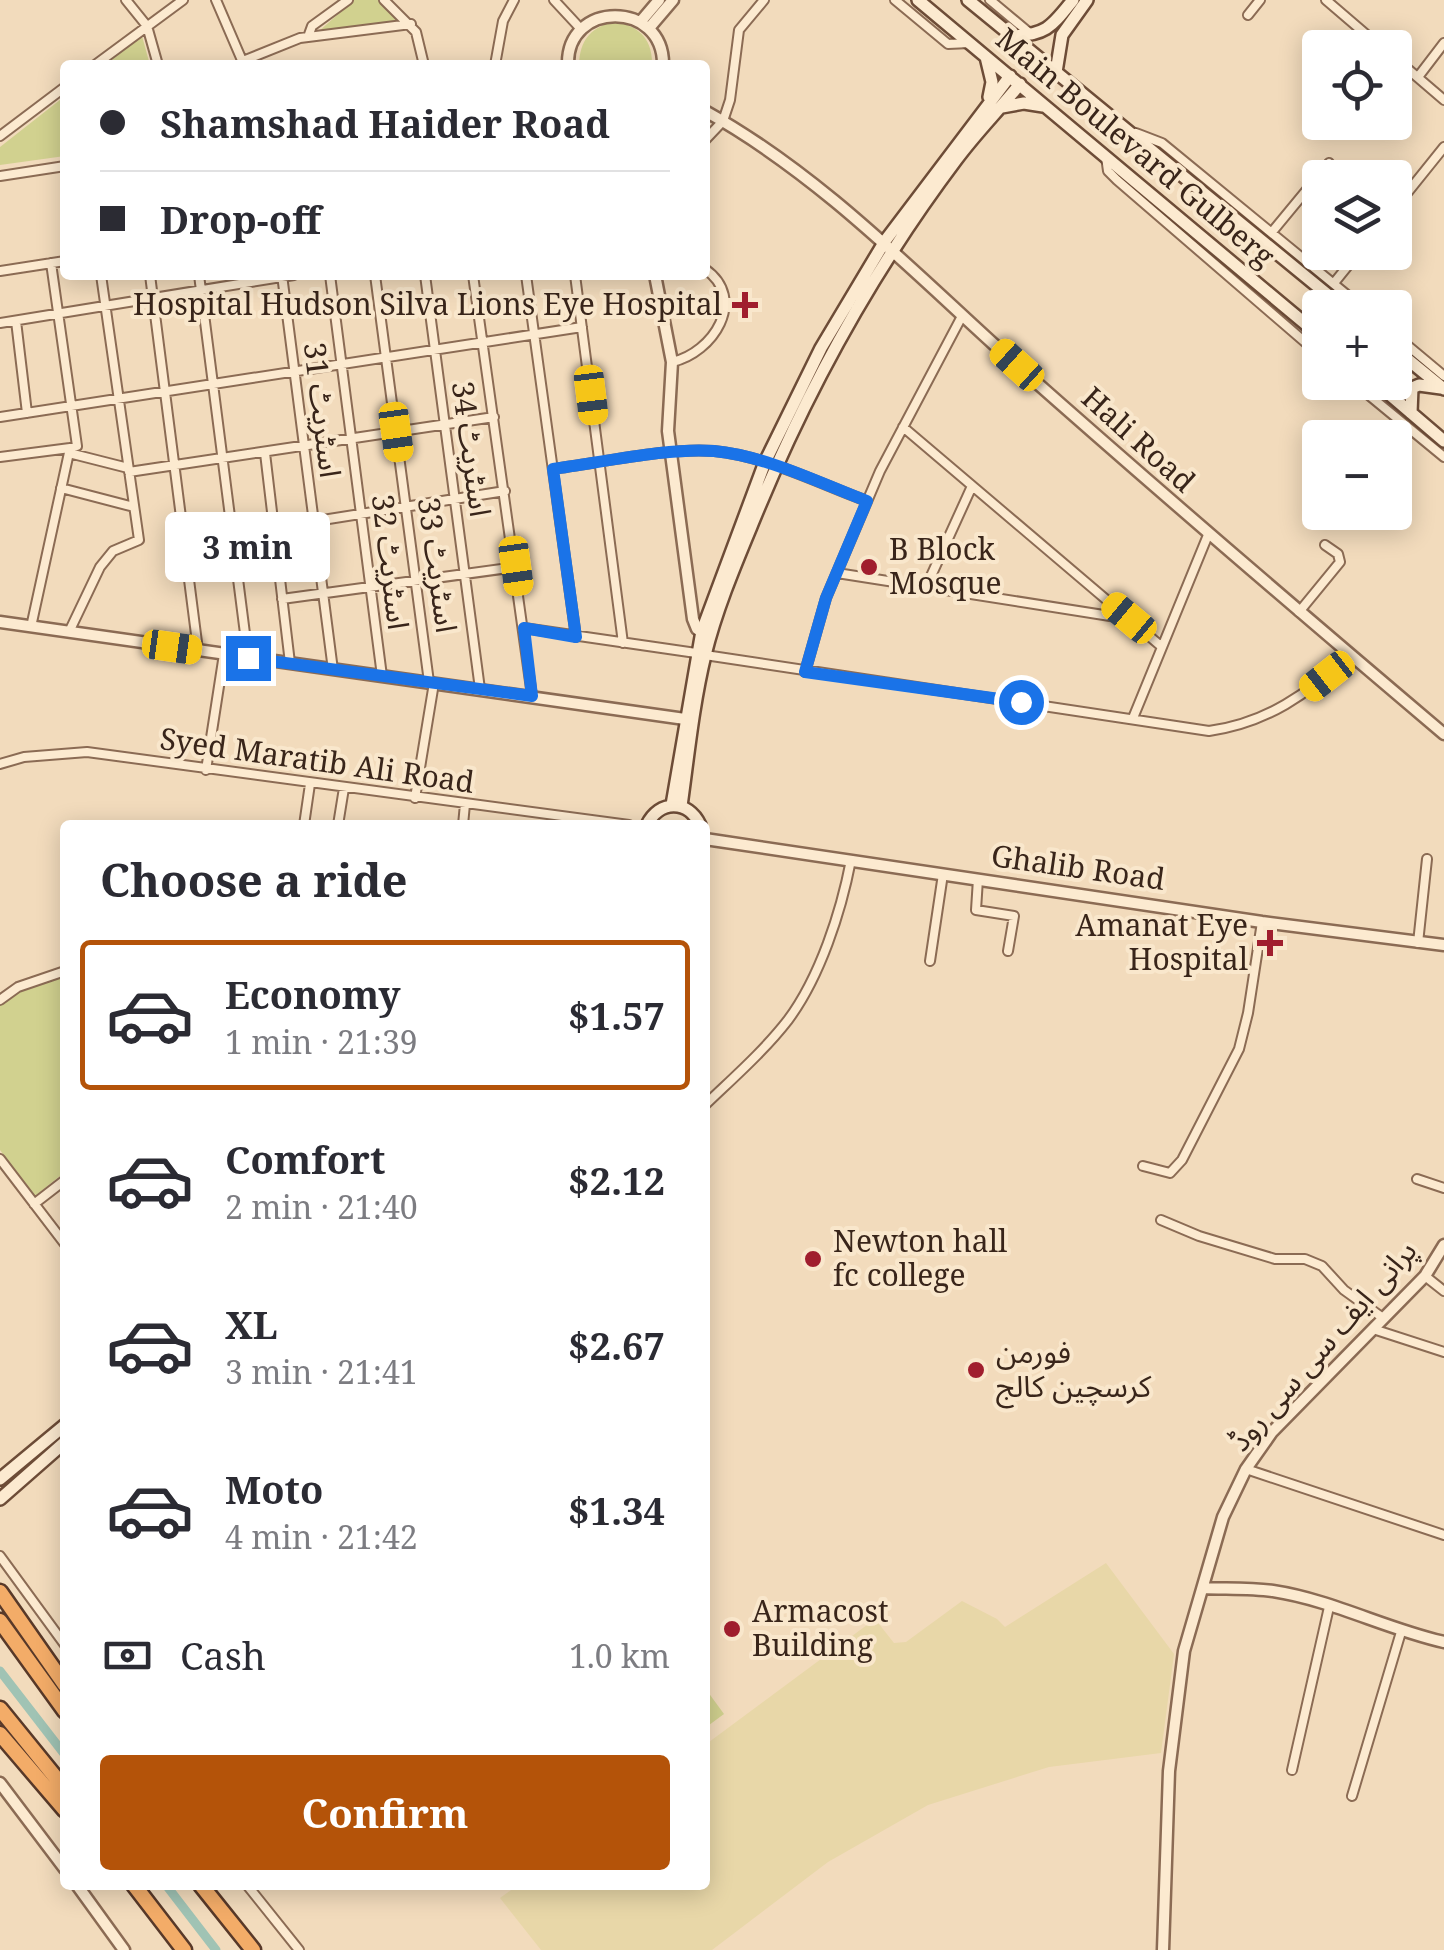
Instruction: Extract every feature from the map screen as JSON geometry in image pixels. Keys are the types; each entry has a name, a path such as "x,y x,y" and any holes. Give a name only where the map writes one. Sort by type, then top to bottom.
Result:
{"highway":[{"path":"0,1592 60,1678"},
{"path":"0,1620 60,1704"},
{"path":"0,1708 60,1784"},
{"path":"0,1734 60,1804"},
{"path":"138,1890 184,1950"},
{"path":"205,1890 253,1950"}],"main road":[{"name":"Main Boulevard Gulberg","path":"918,0 1302,321"},
{"name":"Main Boulevard Gulberg","path":"968,0 1322,290"},
{"path":"1012,36 1032,35 1050,28 1073,0"},
{"path":"1056,72 1062,34 1087,0"},
{"path":"984,54 992,82 988,102"},
{"path":"676,806 702,631 770,464 888,246 988,102 1015,80"},
{"path":"888,246 1001,107 1015,80"},
{"path":"1001,107 1024,103 1047,107"},
{"path":"1412,363 1444,389"},
{"path":"1411,413 1412,388 1419,385 1444,389"},
{"path":"1396,400 1444,440"},
{"path":"701,654 770,464"},
{"path":"650,820 656,812 676,806 698,820"},
{"path":"0,1479 60,1429"},
{"path":"3,1499 60,1447"}],"street":[{"path":"126,0 147,26 157,60"},
{"path":"102,60 182,0"},
{"path":"216,0 243,60"},
{"path":"308,37 312,26 348,0"},
{"path":"384,0 410,24 421,42 423,60"},
{"path":"495,60 503,21 514,0"},
{"path":"554,0 580,28"},
{"path":"646,24 659,0"},
{"path":"646,24 672,0"},
{"path":"710,135 723,121 734,85 738,30 764,0"},
{"path":"895,0 948,44 971,43"},
{"path":"990,0 1032,35"},
{"path":"1248,15 1260,0"},
{"path":"1326,0 1361,30"},
{"path":"569,60 572,40 580,28 609,12 632,15 646,24 662,48 662,60"},
{"path":"251,60 308,37 410,24"},
{"path":"1418,78 1444,43"},
{"path":"1412,73 1444,100"},
{"path":"0,136 60,91"},
{"name":"Hali Road","path":"710,113 804,177 888,246 1208,535 1444,734"},
{"path":"1132,132 1162,143 1342,290"},
{"path":"1412,187 1444,147"},
{"path":"1106,157 1108,170 1117,180 1302,339"},
{"path":"0,176 60,167"},
{"path":"1272,232 1302,196"},
{"path":"0,271 60,262"},
{"path":"31,627 70,451 77,446 51,263"},
{"path":"1334,283 1344,270"},
{"path":"672,362 691,358 701,350 722,316 726,303 724,288 710,274"},
{"path":"68,632 100,567 113,551 138,540 101,280"},
{"path":"151,280 198,650"},
{"path":"200,280 248,658"},
{"path":"0,323 259,280"},
{"name":"اسٹریٹ 31","path":"282,280 334,670"},
{"name":"اسٹریٹ 32","path":"331,280 382,676"},
{"name":"اسٹریٹ 33","path":"376,280 432,682 415,798"},
{"name":"اسٹریٹ 34","path":"426,280 480,689"},
{"path":"474,280 532,696"},
{"path":"527,280 576,637"},
{"path":"577,280 622,643"},
{"path":"657,280 672,362 668,418 671,454 691,606 696,626 702,631"},
{"path":"805,672 836,574 867,501 962,316"},
{"path":"16,320 27,413"},
{"path":"0,417 582,327"},
{"path":"1412,349 1444,376"},
{"path":"1375,400 1444,457"},
{"path":"0,457 70,451 128,470 494,417"},
{"path":"902,428 1162,647"},
{"path":"553,469 713,451 770,464 867,501"},
{"path":"265,453 290,664"},
{"path":"926,587 972,486"},
{"path":"61,488 134,507"},
{"path":"184,542 505,491"},
{"path":"1132,718 1208,535"},
{"path":"1299,612 1340,562 1338,554 1326,545"},
{"path":"282,600 516,566"},
{"path":"836,574 1129,618"},
{"path":"0,622 689,719"},
{"path":"524,628 1208,731 1265,717 1298,699 1349,654"},
{"path":"206,770 224,654"},
{"name":"Syed Maratib Ali Road","path":"0,764 24,757 87,752 590,820"},
{"path":"305,820 310,784"},
{"path":"339,820 344,788"},
{"path":"463,820 465,804"},
{"name":"Ghalib Road","path":"710,840 1262,922 1444,945"},
{"path":"1418,943 1427,859"},
{"path":"710,1100 789,1019 820,960 844,898 852,860"},
{"path":"930,962 943,874"},
{"path":"978,879 976,910 1014,916 1008,951"},
{"path":"1143,1166 1170,1172 1182,1160 1240,1050 1262,922"},
{"path":"0,1000 18,987 60,973"},
{"path":"0,1158 60,1238"},
{"path":"1417,1179 1444,1188"},
{"path":"34,1204 60,1184"},
{"path":"1161,1220 1275,1260 1304,1259 1322,1266 1344,1290 1383,1318"},
{"name":"پرانی ایف سی سی روڈ","path":"1162,1950 1169,1771 1184,1650 1223,1518 1246,1469 1272,1432 1425,1276 1444,1244"},
{"path":"1425,1276 1444,1291"},
{"path":"1373,1329 1444,1352"},
{"path":"1246,1469 1444,1536"},
{"path":"0,1556 60,1638"},
{"path":"1202,1588 1273,1591 1444,1642"},
{"path":"1292,1770 1329,1606"},
{"path":"1352,1796 1401,1632"},
{"path":"0,1783 60,1862"},
{"path":"81,1890 124,1950"},
{"path":"251,1890 299,1950"}],"shaded area":[{"path":"1106,1563 1174,1654 1161,1753 1049,1767 928,1805 828,1862 712,1950 541,1950 500,1898 511,1890 710,1890 710,1741 875,1619 894,1643 906,1642 962,1601 1005,1627"}],"green space":[{"path":"354,0 379,0 402,23 318,32"},
{"path":"612,22 636,30 647,40 652,60 580,60 587,37"},
{"path":"142,36 149,60 111,60"},
{"path":"60,100 60,157 0,165 0,147"},
{"path":"60,976 60,1176 35,1196 0,1150 0,1003 26,987"},
{"path":"710,1695 724,1714 710,1724"}],"waterway":[{"path":"0,1671 60,1749"},
{"path":"170,1890 216,1950"}],"place":[{"name":"Hospital Hudson Silva Lions Eye Hospital","path":"745,305"},
{"name":"B Block Mosque","path":"869,567"},
{"name":"Amanat Eye Hospital","path":"1270,943"},
{"name":"Newton hall fc college","path":"813,1259"},
{"name":"فورمن کرسچین کالج","path":"976,1370"},
{"name":"Armacost Building","path":"732,1629"}],"route":[{"path":"248,658 532,696 524,628 576,637 553,469 689,450 713,451 765,462 867,501 826,598 805,672 1021,702"}]}
